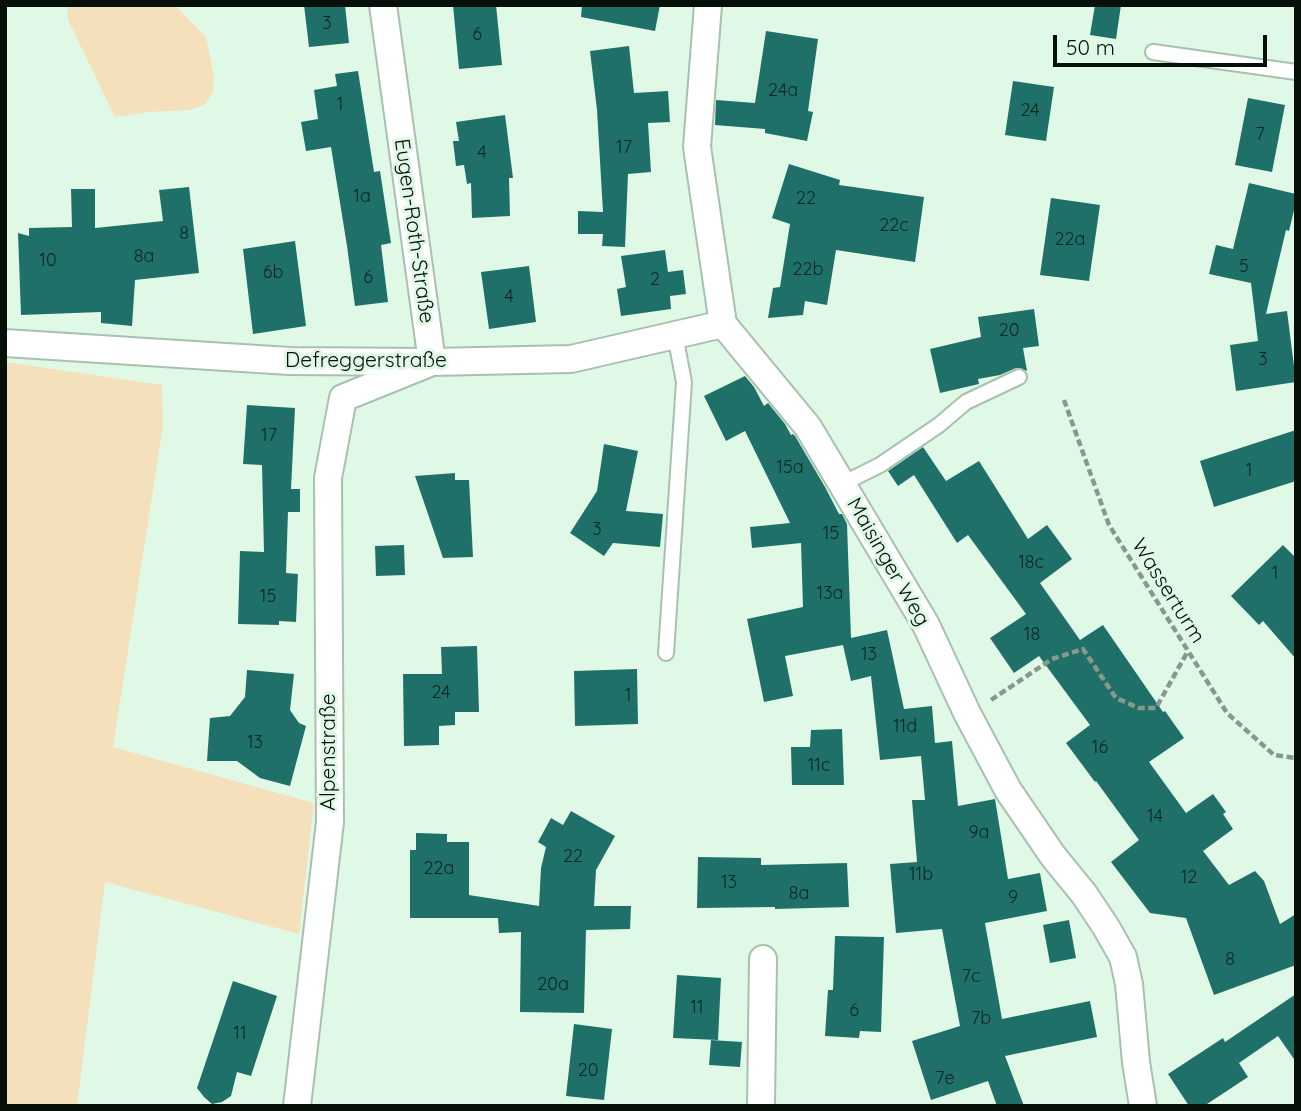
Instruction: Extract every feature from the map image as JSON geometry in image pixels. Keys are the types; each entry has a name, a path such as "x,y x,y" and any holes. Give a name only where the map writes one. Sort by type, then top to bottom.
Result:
{"street":[{"name":"Eugen-Roth-Straße","path":"383,5 432,362"},
{"path":"708,5 697,147 723,324"},
{"name":"Defreggerstraße","path":"5,343 289,361 572,359 723,324"},
{"name":"Maisinger Weg","path":"723,324 808,426 926,625 967,713 1008,790 1098,916 1123,957 1129,984 1143,1106"},
{"name":"Alpenstraße","path":"297,1106 330,822 328,478 343,397 432,362"},
{"path":"761,1106 763,958"}],"lane":[{"path":"1153,52 1296,72"},
{"path":"666,653 684,382 675,335"},
{"path":"842,484 880,465 939,425 966,402 1019,377"}],"path":[{"name":"Wasserturm","path":"1064,400 1109,525 1227,713 1274,755 1296,758"},
{"path":"967,713 1052,659 1083,649 1116,698 1139,708 1156,708 1188,651"}],"shaded area":[{"path":"67,5 175,5 206,37 214,76 213,93 204,105 190,110 115,117 68,20"},
{"path":"5,362 162,385 163,426 113,747 314,803 299,934 105,882 77,1106 5,1106"}],"building":[{"path":"304,5 345,5 349,43 309,47"},
{"path":"453,5 496,5 502,65 459,69"},
{"path":"582,5 660,5 655,31 581,17"},
{"path":"1095,5 1121,5 1116,39 1090,35"},
{"path":"766,31 818,39 808,111 813,112 807,141 765,133 765,129 715,125 716,100 755,103"},
{"path":"629,46 634,93 668,91 670,122 648,123 651,172 628,174 625,247 602,246 603,234 578,234 578,211 603,212 597,110 590,51"},
{"path":"358,71 374,172 380,171 391,243 381,245 388,302 355,306 331,147 306,151 301,122 318,119 314,90 337,86 335,74"},
{"path":"1013,81 1054,87 1046,141 1005,135"},
{"path":"1248,98 1285,105 1272,172 1235,165"},
{"path":"505,115 513,178 509,178 510,216 472,218 471,183 467,184 464,165 456,166 453,141 459,141 456,122"},
{"path":"789,164 840,180 839,185 924,197 915,262 836,250 827,305 805,301 803,315 768,318 773,288 780,287 790,224 772,218"},
{"path":"1249,183 1296,194 1289,231 1286,230 1266,314 1287,311 1296,382 1236,391 1230,345 1258,341 1251,283 1209,274 1216,245 1233,249"},
{"path":"189,187 199,273 135,280 132,326 101,323 101,312 21,315 18,233 29,236 29,228 72,227 71,189 95,189 95,228 163,221 159,190"},
{"path":"1051,198 1100,205 1089,281 1040,275"},
{"path":"295,241 306,326 253,334 243,249"},
{"path":"665,250 668,272 683,270 686,294 670,296 671,309 621,316 617,289 626,287 621,256"},
{"path":"529,266 536,322 489,329 481,272"},
{"path":"1034,309 1039,346 1023,348 1027,371 1016,368 1000,375 978,379 979,384 940,393 930,349 981,337 978,317"},
{"path":"745,376 764,406 768,403 791,435 795,436 847,524 851,638 887,630 904,709 932,706 935,743 952,741 958,806 995,799 1008,879 1040,873 1047,911 985,923 1002,1019 1090,1001 1097,1037 1005,1056 1024,1106 997,1106 988,1081 931,1100 912,1041 960,1026 942,929 896,933 890,864 917,862 912,800 925,800 921,756 880,760 871,676 851,681 843,645 785,656 793,696 764,702 747,619 803,607 801,543 752,548 750,527 790,523 745,431 726,441 704,396"},
{"path":"247,405 295,408 291,489 300,489 300,512 288,512 286,573 298,574 296,622 279,621 279,625 238,624 240,551 264,552 262,465 243,464"},
{"path":"1296,430 1296,481 1214,507 1200,461"},
{"path":"604,444 638,451 626,511 663,514 660,547 613,543 604,556 570,533 597,491"},
{"path":"923,447 946,481 979,461 1028,539 1047,525 1072,559 1040,583 1080,640 1103,625 1184,738 1149,762 1186,813 1213,794 1226,812 1223,814 1233,829 1203,851 1229,885 1255,871 1264,881 1280,924 1296,914 1296,965 1214,995 1186,918 1150,913 1111,862 1139,840 1066,743 1090,725 1039,656 1014,673 990,638 1026,614 968,535 957,543 914,475 898,486 888,471"},
{"path":"455,473 455,480 469,480 473,557 443,558 415,476"},
{"path":"404,545 405,575 376,576 375,546"},
{"path":"1283,545 1296,558 1296,659 1263,621 1259,625 1231,596"},
{"path":"477,646 479,712 455,712 455,725 439,726 439,745 404,746 403,674 442,674 441,647"},
{"path":"637,669 638,724 575,726 574,671"},
{"path":"247,670 294,674 290,710 299,723 306,726 290,786 260,778 237,761 207,761 210,718 230,716 245,697"},
{"path":"842,729 844,785 792,785 791,747 810,747 811,730"},
{"path":"571,811 615,836 596,870 594,906 631,906 630,929 586,930 584,1013 520,1012 521,932 499,933 498,918 410,918 410,850 416,850 416,833 447,834 447,842 469,842 469,895 539,906 541,868 546,847 538,842 551,818 563,825"},
{"path":"698,857 761,858 761,865 847,863 849,907 697,908"},
{"path":"1069,920 1076,958 1050,963 1043,925"},
{"path":"835,936 884,937 881,1032 860,1031 859,1038 825,1036 828,990 833,990"},
{"path":"677,975 721,978 718,1040 673,1038"},
{"path":"233,981 277,996 251,1076 237,1072 231,1096 212,1104 197,1088"},
{"path":"1296,994 1296,1062 1278,1036 1239,1063 1248,1077 1204,1106 1189,1106 1168,1074 1223,1038 1225,1042"},
{"path":"574,1024 612,1029 604,1100 566,1096"},
{"path":"711,1040 742,1042 740,1067 709,1065"}]}
